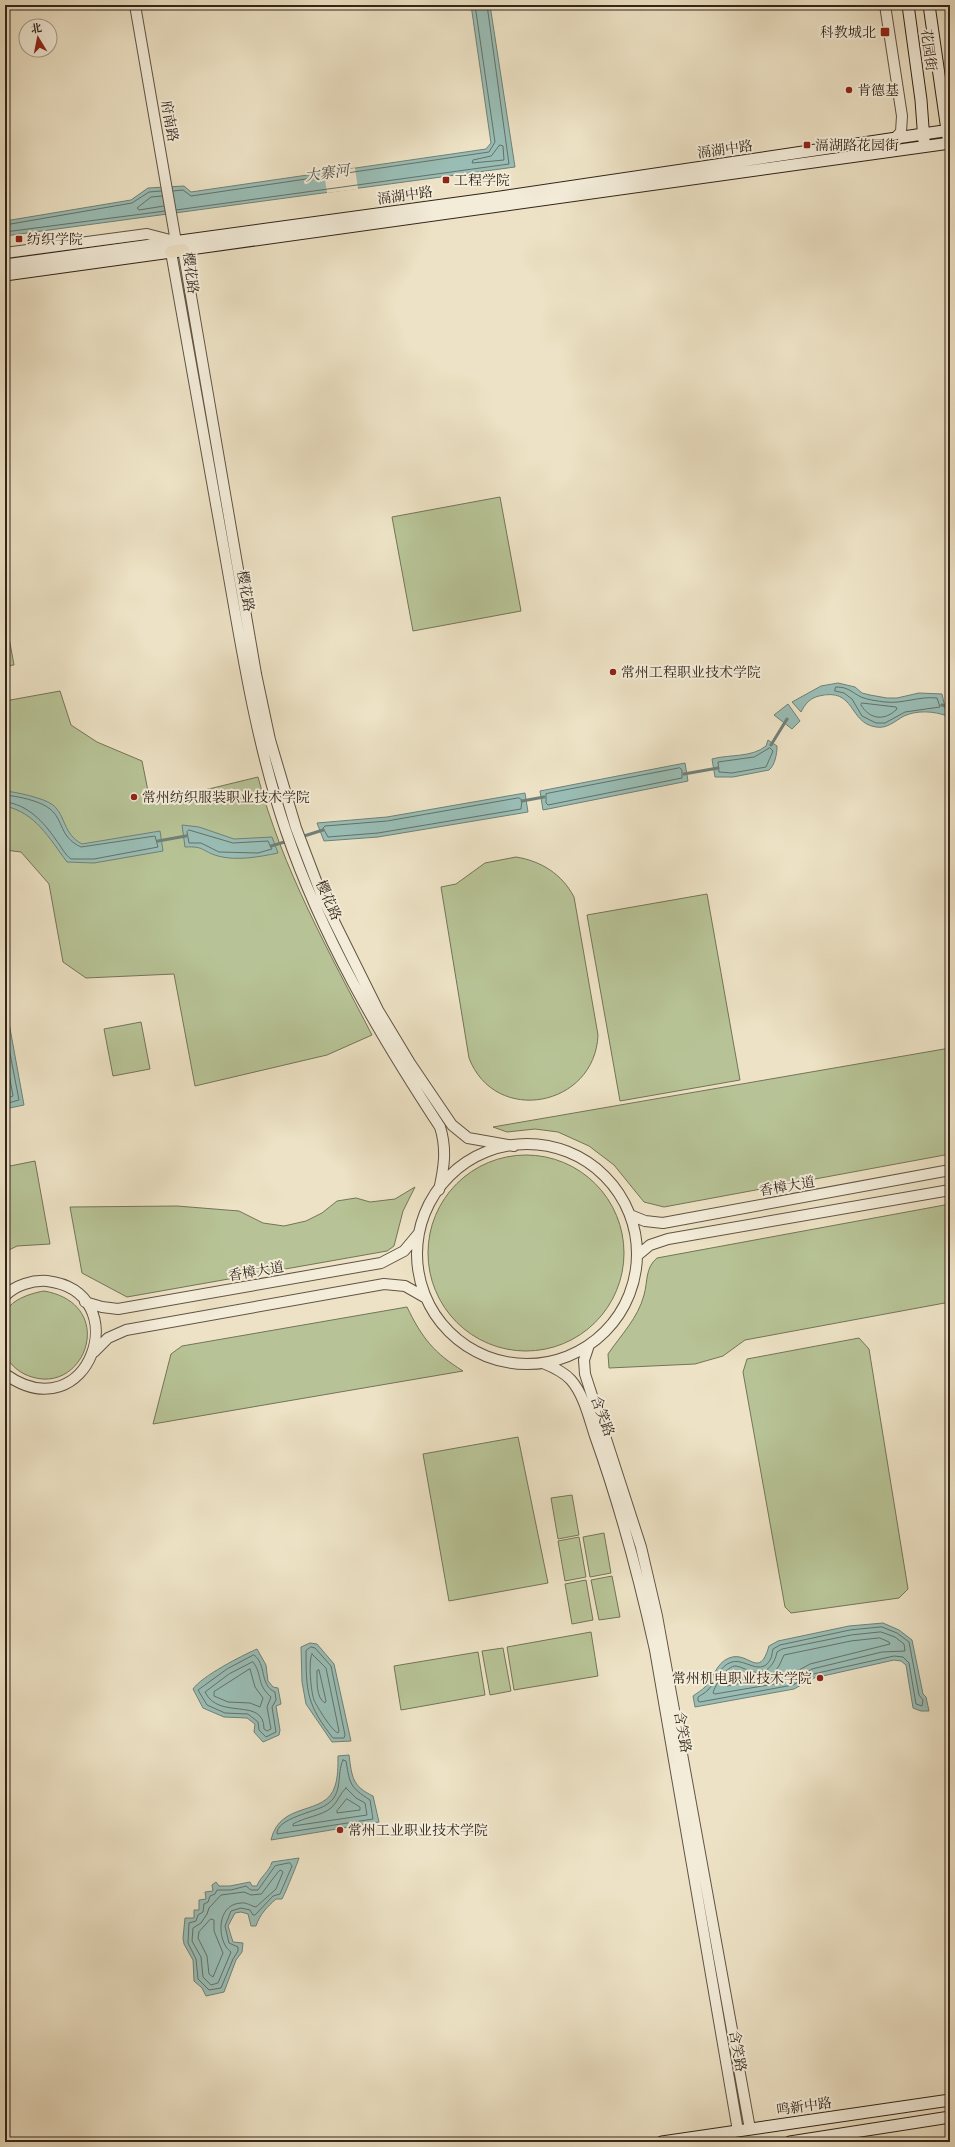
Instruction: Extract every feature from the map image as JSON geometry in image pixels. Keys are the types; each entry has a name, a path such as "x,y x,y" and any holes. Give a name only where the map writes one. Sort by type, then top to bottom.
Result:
{"main road":[{"name":"花园街","path":"908,5 924,134 924,147"},
{"name":"花园街","path":"929,5 949,128 950,144"},
{"name":"滆湖中路","path":"5,275 487,199 894,139 949,128"},
{"name":"滆湖中路","path":"5,265 177,248 950,144"},
{"name":"鸣新中路","path":"662,2142 950,2100"},
{"path":"790,2142 950,2117"}],"street":[{"name":"府南路","path":"135,5 177,248"},
{"path":"885,5 902,116 901,132 894,139"},
{"path":"5,253 147,234 177,248"},
{"name":"樱花路","path":"177,248 251,698 263,752 292,830 304,848 323,899 378,1010 410,1063 452,1125 468,1138 514,1146"},
{"name":"樱花路","path":"292,830 294,852 335,948 370,1015 440,1127 444,1142 445,1157 438,1190"},
{"path":"527,1144 553,1148 572,1154 588,1162 618,1191 630,1215 636,1236 638,1255 634,1282 621,1313 609,1328 589,1345 565,1358 543,1363 533,1364 504,1362 467,1347 451,1334 432,1310 426,1298 417,1266 417,1246 420,1232 428,1207 438,1190 447,1179 465,1164 484,1153 514,1146 527,1144"},
{"name":"香樟大道","path":"630,1215 645,1221 663,1223 950,1170"},
{"path":"638,1255 650,1245 668,1239 950,1190"},
{"name":"香樟大道","path":"85,1302 102,1307 118,1309 381,1263 404,1251 420,1232"},
{"path":"5,1296 23,1284 40,1281 57,1283 73,1290 85,1302 94,1317 96,1334 94,1352"},
{"path":"7,1376 18,1383 35,1388 54,1387 71,1380 85,1368 94,1352 108,1338 126,1330 384,1284 404,1286 426,1298"},
{"name":"含笑路","path":"589,1345 584,1360 585,1374 641,1547 657,1616 750,2129"},
{"name":"含笑路","path":"543,1363 558,1370 572,1380 582,1398 616,1494 638,1574 654,1650 738,2131"}],"green space":[{"path":"500,497 521,611 413,631 392,517"},
{"path":"5,616 14,665 5,666"},
{"path":"60,691 71,725 97,742 142,761 150,801 180,796 258,777 268,811 293,877 323,941 372,1035 327,1055 195,1086 174,974 86,978 63,962 49,884 21,852 5,850 5,701"},
{"path":"516,857 542,865 550,870 557,875 574,897 598,1035 593,1059 580,1079 563,1092 542,1099 520,1100 500,1093 482,1079 469,1058 441,887 456,884 485,863"},
{"path":"707,894 740,1080 620,1101 587,915"},
{"path":"141,1022 150,1069 113,1076 104,1029"},
{"path":"950,1048 950,1154 664,1207 644,1202 614,1165 589,1146 558,1132 535,1129 507,1132 493,1127"},
{"path":"536,1155 545,1156 564,1162 581,1171 596,1183 608,1198 617,1215 623,1234 623,1272 617,1291 608,1308 596,1323 581,1335 564,1344 545,1350 516,1351 507,1350 488,1344 471,1335 456,1323 444,1308 435,1291 429,1272 428,1243 429,1234 435,1215 444,1198 456,1183 471,1171 488,1162 507,1156"},
{"path":"35,1161 50,1244 17,1246 5,1252 5,1167"},
{"path":"415,1187 403,1211 394,1246 387,1251 127,1297 82,1273 70,1207 177,1206 239,1211 263,1223 284,1226 306,1221 322,1213 337,1201 356,1198 370,1202 395,1199"},
{"path":"950,1204 950,1302 745,1340 723,1356 695,1364 609,1368 608,1354 629,1326 638,1311 644,1295 650,1266 657,1258"},
{"path":"44,1291 67,1299 81,1312 87,1328 86,1345 79,1361 67,1373 51,1379 32,1377 22,1373 6,1358 5,1352 5,1316 7,1310 21,1298"},
{"path":"407,1307 418,1328 436,1351 463,1371 153,1424 171,1354 182,1346"},
{"path":"859,1338 869,1349 908,1589 899,1598 791,1613 785,1607 743,1372 747,1359"},
{"path":"518,1437 548,1583 449,1601 423,1454"},
{"path":"572,1495 579,1535 558,1539 551,1498"},
{"path":"604,1533 611,1573 590,1577 583,1537"},
{"path":"579,1537 586,1577 565,1581 558,1541"},
{"path":"612,1576 620,1617 599,1620 591,1580"},
{"path":"586,1580 593,1620 572,1624 565,1584"},
{"path":"591,1632 598,1676 514,1690 507,1647"},
{"path":"503,1648 511,1691 490,1695 482,1651"},
{"path":"478,1652 485,1695 401,1710 394,1666"}],"water":[{"name":"大寨河","path":"471,5 490,5 515,167 5,236 5,221 131,200 148,188 184,186 191,192 486,149 491,143"},
{"path":"838,683 855,687 862,693 887,698 897,698 919,693 942,694 947,716 931,712 920,712 904,716 887,726 876,727 867,724 860,719 846,701 840,696 831,695 813,698 804,706 801,712 792,702 821,686"},
{"path":"788,704 800,721 792,729 774,715"},
{"path":"768,740 777,746 777,752 773,765 769,770 733,777 715,777 712,759 747,754 760,750 766,746"},
{"path":"685,763 688,781 543,810 540,791"},
{"path":"5,791 23,794 49,802 57,809 71,835 82,844 160,831 163,851 94,863 67,862 48,836 33,820 16,809 5,806"},
{"path":"525,793 528,812 378,837 324,841 317,823 387,817"},
{"path":"182,825 199,827 234,839 272,837 278,853 255,857 232,858 218,856 200,848 185,847"},
{"path":"9,1023 24,1105 5,1109 5,1024"},
{"path":"883,1623 899,1630 912,1640 923,1694 926,1697 929,1711 921,1711 913,1708 906,1665 901,1661 894,1660 814,1678 794,1689 695,1707 693,1696 705,1687 721,1663 729,1658 742,1658 757,1663 761,1662 769,1646 778,1641 849,1626"},
{"path":"310,1643 317,1644 334,1664 351,1741 332,1742 306,1704 302,1682 301,1647"},
{"path":"257,1649 266,1665 268,1681 273,1687 278,1688 281,1704 276,1706 280,1730 279,1735 263,1742 254,1732 255,1724 247,1718 224,1717 203,1708 193,1689 213,1672"},
{"path":"349,1755 354,1780 361,1788 373,1796 379,1822 271,1840 276,1827 284,1819 322,1802 330,1796 337,1779 338,1756"},
{"path":"299,1858 282,1899 276,1899 270,1905 262,1914 256,1926 251,1926 248,1914 241,1912 235,1913 228,1926 233,1942 243,1943 242,1952 236,1960 224,1992 206,1996 202,1988 194,1981 193,1960 184,1944 183,1938 185,1918 194,1918 194,1910 199,1910 199,1900 206,1899 205,1892 213,1891 212,1885 216,1882 219,1886 230,1886 250,1882 252,1886 257,1886 272,1862"}],"pier":[{"path":"355,168 358,189 327,193 324,173"}],"waterway":[{"path":"942,705 950,707"},
{"path":"771,745 787,719"},
{"path":"684,774 718,768"},
{"path":"522,801 544,797"},
{"path":"301,837 323,830"},
{"path":"158,841 186,836"},
{"path":"271,846 288,841"}],"place":[{"name":"科教城北","path":"885,32"},
{"name":"肯德基","path":"849,90"},
{"name":"滆湖路花园街","path":"807,145"},
{"name":"工程学院","path":"446,180"},
{"name":"纺织学院","path":"19,239"},
{"name":"常州工程职业技术学院","path":"613,672"},
{"name":"常州纺织服装职业技术学院","path":"134,797"},
{"name":"常州机电职业技术学院","path":"820,1678"},
{"name":"常州工业职业技术学院","path":"340,1830"}]}
